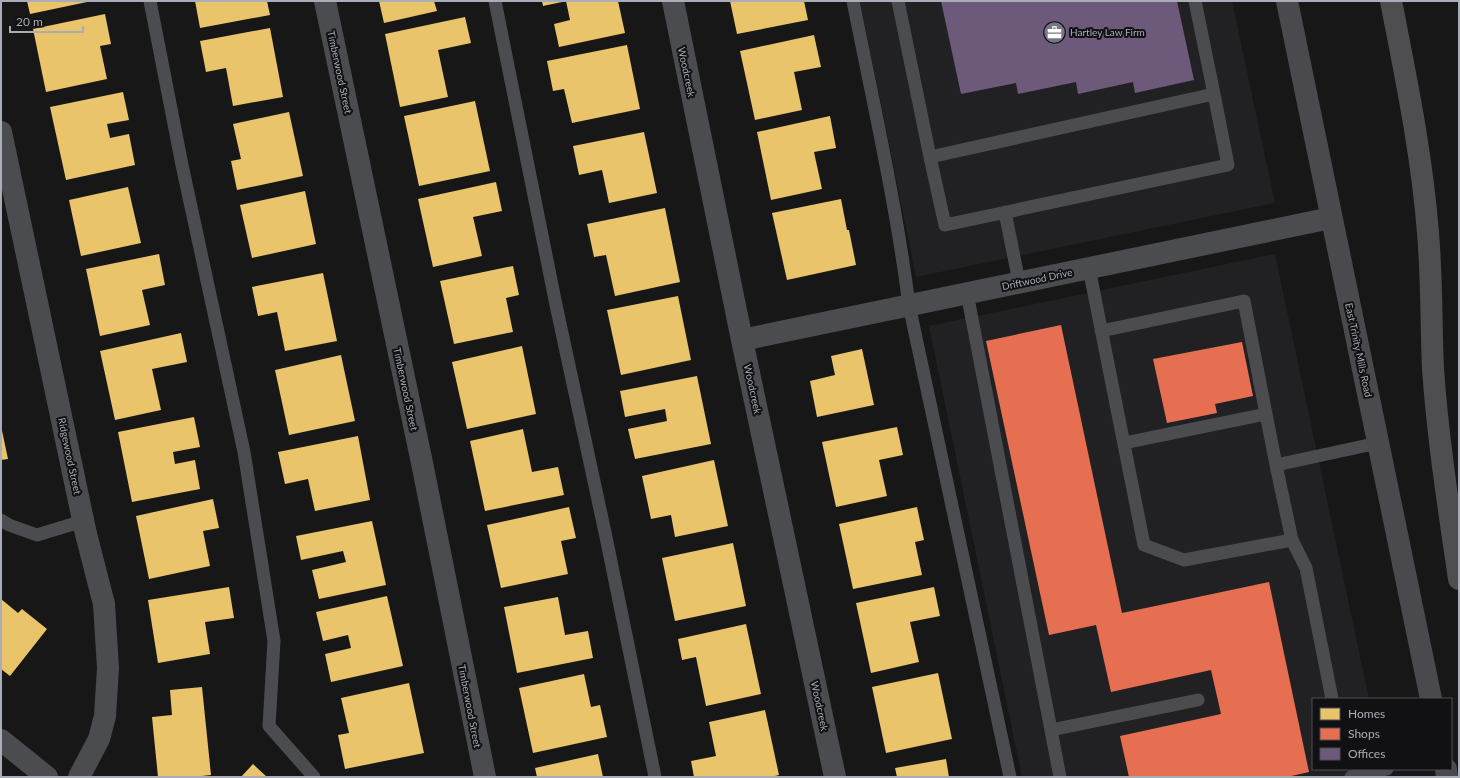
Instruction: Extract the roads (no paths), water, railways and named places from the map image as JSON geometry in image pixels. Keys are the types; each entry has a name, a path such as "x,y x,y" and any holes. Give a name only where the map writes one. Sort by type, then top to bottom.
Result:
{"highway":[{"path":"1391,1 1422,173 1428,234 1434,370 1443,464 1459,579"}],"main road":[{"name":"East Trinity Mills Road","path":"1287,1 1431,698"}],"street":[{"name":"Timberwood Street","path":"325,1 424,471 485,777"},
{"name":"Woodcreek","path":"673,1 742,340 835,777"},
{"name":"Ridgewood Street","path":"1,132 84,521 104,604 108,668 105,716 99,739 79,777"},
{"name":"Driftwood Drive","path":"742,340 1331,218"},
{"path":"1,740 47,777"}],"lane":[{"path":"150,1 182,165 246,460 274,641 269,726 314,777"},
{"path":"495,1 655,777"},
{"path":"853,1 887,173 905,271 909,305 1010,777"},
{"path":"898,1 945,225 1228,166 1195,1"},
{"path":"930,157 1214,94"},
{"path":"1005,212 1019,282"},
{"path":"1089,268 1144,545 1184,560 1292,540"},
{"path":"967,293 1060,777"},
{"path":"1101,331 1244,301 1292,540 1306,568 1332,698"},
{"path":"1124,443 1266,414"},
{"path":"1276,465 1378,442"},
{"path":"1,520 9,525 37,534 84,521"},
{"path":"1051,730 1198,700"},
{"path":"1349,777 1382,770"}],"place":[{"name":"Hartley Law Firm","path":"1055,32"}]}
